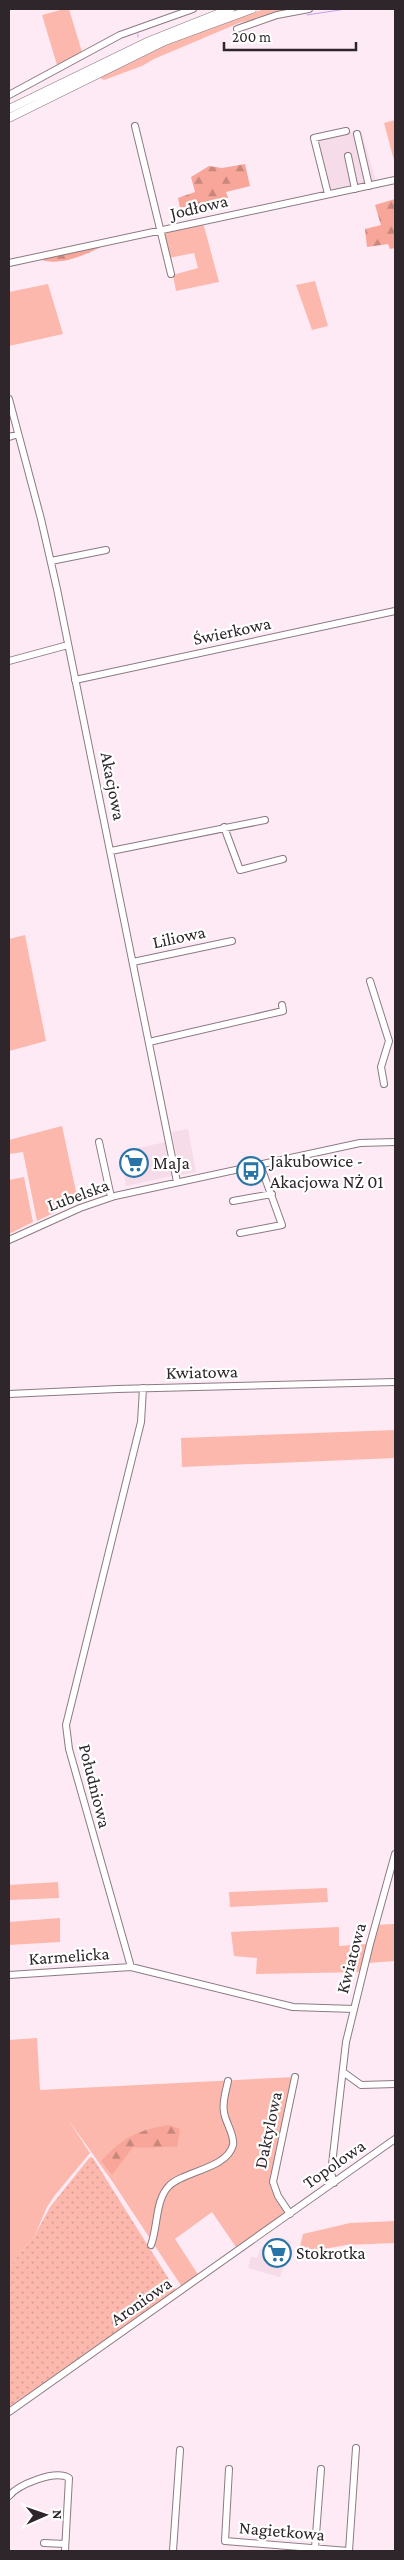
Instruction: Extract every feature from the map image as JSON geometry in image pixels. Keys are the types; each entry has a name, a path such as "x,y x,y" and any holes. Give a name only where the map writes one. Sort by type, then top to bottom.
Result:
{"main road":[{"path":"9,109 156,38 230,9"},
{"path":"9,118 165,41 252,9"}],"street":[{"path":"9,95 120,35 193,9"},
{"path":"237,29 276,15 308,9"},
{"path":"135,126 162,230 171,274"},
{"path":"328,194 314,138 346,132"},
{"path":"357,134 369,186"},
{"path":"348,156 355,188"},
{"name":"Jodłowa","path":"9,263 395,180"},
{"name":"Akacjowa","path":"9,399 51,561 178,1182"},
{"path":"9,437 18,434"},
{"path":"51,561 106,550"},
{"name":"Świerkowa","path":"76,680 395,611"},
{"path":"9,661 68,645"},
{"path":"111,851 265,820"},
{"path":"224,828 240,870 283,859"},
{"name":"Liliowa","path":"133,962 232,941"},
{"path":"370,981 389,1041 381,1067 384,1084"},
{"path":"149,1042 283,1010 282,1005"},
{"path":"99,1142 111,1197"},
{"name":"Lubelska","path":"9,1240 80,1208 111,1197 365,1142 395,1142"},
{"path":"240,1233 282,1225 260,1164"},
{"path":"233,1201 272,1194"},
{"name":"Kwiatowa","path":"9,1394 143,1388 395,1382"},
{"name":"Południowa","path":"131,1967 69,1749 66,1725 141,1422 143,1388"},
{"name":"Kwiatowa","path":"334,2183 332,2173 343,2072 354,2009 395,1854"},
{"path":"131,1967 293,2007 354,2009"},
{"name":"Karmelicka","path":"9,1975 131,1967"},
{"path":"343,2072 361,2085 395,2084"},
{"name":"Daktylowa","path":"290,2214 276,2192 273,2182 295,2077"},
{"path":"151,2245 161,2200 168,2187 180,2179 209,2168 232,2148 233,2141 223,2109 228,2081"},
{"name":"Topolowa","path":"290,2214 395,2139"},
{"name":"Aroniowa","path":"9,2412 290,2214"},
{"path":"349,2551 356,2448"},
{"path":"173,2551 180,2450"},
{"name":"Nagietkowa","path":"229,2469 225,2541 349,2551"},
{"path":"315,2548 321,2469"},
{"path":"9,2496 18,2487 29,2482 61,2475 69,2478 65,2548 44,2542"}],"shaded area":[{"path":"69,9 82,52 57,65 42,15"},
{"path":"265,9 299,9 239,23 154,59 142,66 104,80 100,78 127,61 150,51 230,20"},
{"path":"395,120 395,164 384,123"},
{"path":"361,130 376,182 329,192 316,140 318,138"},
{"path":"204,226 219,282 176,291 173,275 198,268 194,253 169,258 166,232"},
{"path":"315,281 328,326 312,330 296,285"},
{"path":"48,284 63,334 9,346 9,292"},
{"path":"25,935 46,1041 9,1051 9,939"},
{"path":"62,1126 78,1201 37,1221 23,1152 9,1154 9,1140"},
{"path":"188,1129 196,1172 180,1175 172,1132"},
{"path":"165,1142 172,1176 126,1186 121,1152"},
{"path":"24,1177 33,1222 9,1234 9,1180"},
{"path":"395,1430 395,1458 182,1467 181,1438"},
{"path":"58,1882 59,1898 9,1900 9,1885"},
{"path":"327,1888 328,1902 230,1907 229,1892"},
{"path":"60,1918 60,1942 9,1945 9,1922"},
{"path":"395,1924 395,1961 368,1963 365,1972 256,1974 257,1958 234,1956 231,1932 339,1927 339,1946 367,1944 373,1925"},
{"path":"37,2038 40,2090 295,2077 271,2179 289,2214 238,2250 212,2212 175,2239 199,2276 182,2287 112,2181 67,2118 90,2153 55,2195 47,2207 35,2235 9,2267 9,2040"},
{"path":"90,2157 93,2158 177,2292 9,2407 9,2267 35,2235 50,2207"},
{"path":"395,2221 395,2243 346,2245 298,2254 303,2234 350,2223"},
{"path":"275,2238 281,2240 282,2238 291,2242 280,2277 248,2268 251,2257 257,2258 260,2249"}],"green space":[{"path":"245,164 250,186 226,192 228,198 180,208 178,198 195,192 191,177 209,166 222,168"},
{"path":"395,199 395,248 390,249 388,244 367,247 365,229 381,225 375,205"},
{"path":"94,246 101,247 64,261 42,260 51,256"},
{"path":"168,2125 180,2129 177,2147 133,2147 112,2175 101,2161 131,2136"}],"waterway":[{"path":"307,15 346,9"}],"place":[{"name":"MaJa","path":"134,1163"},
{"name":"Jakubowice - Akacjowa NŻ 01","path":"251,1171"},
{"name":"Stokrotka","path":"277,2253"}]}
